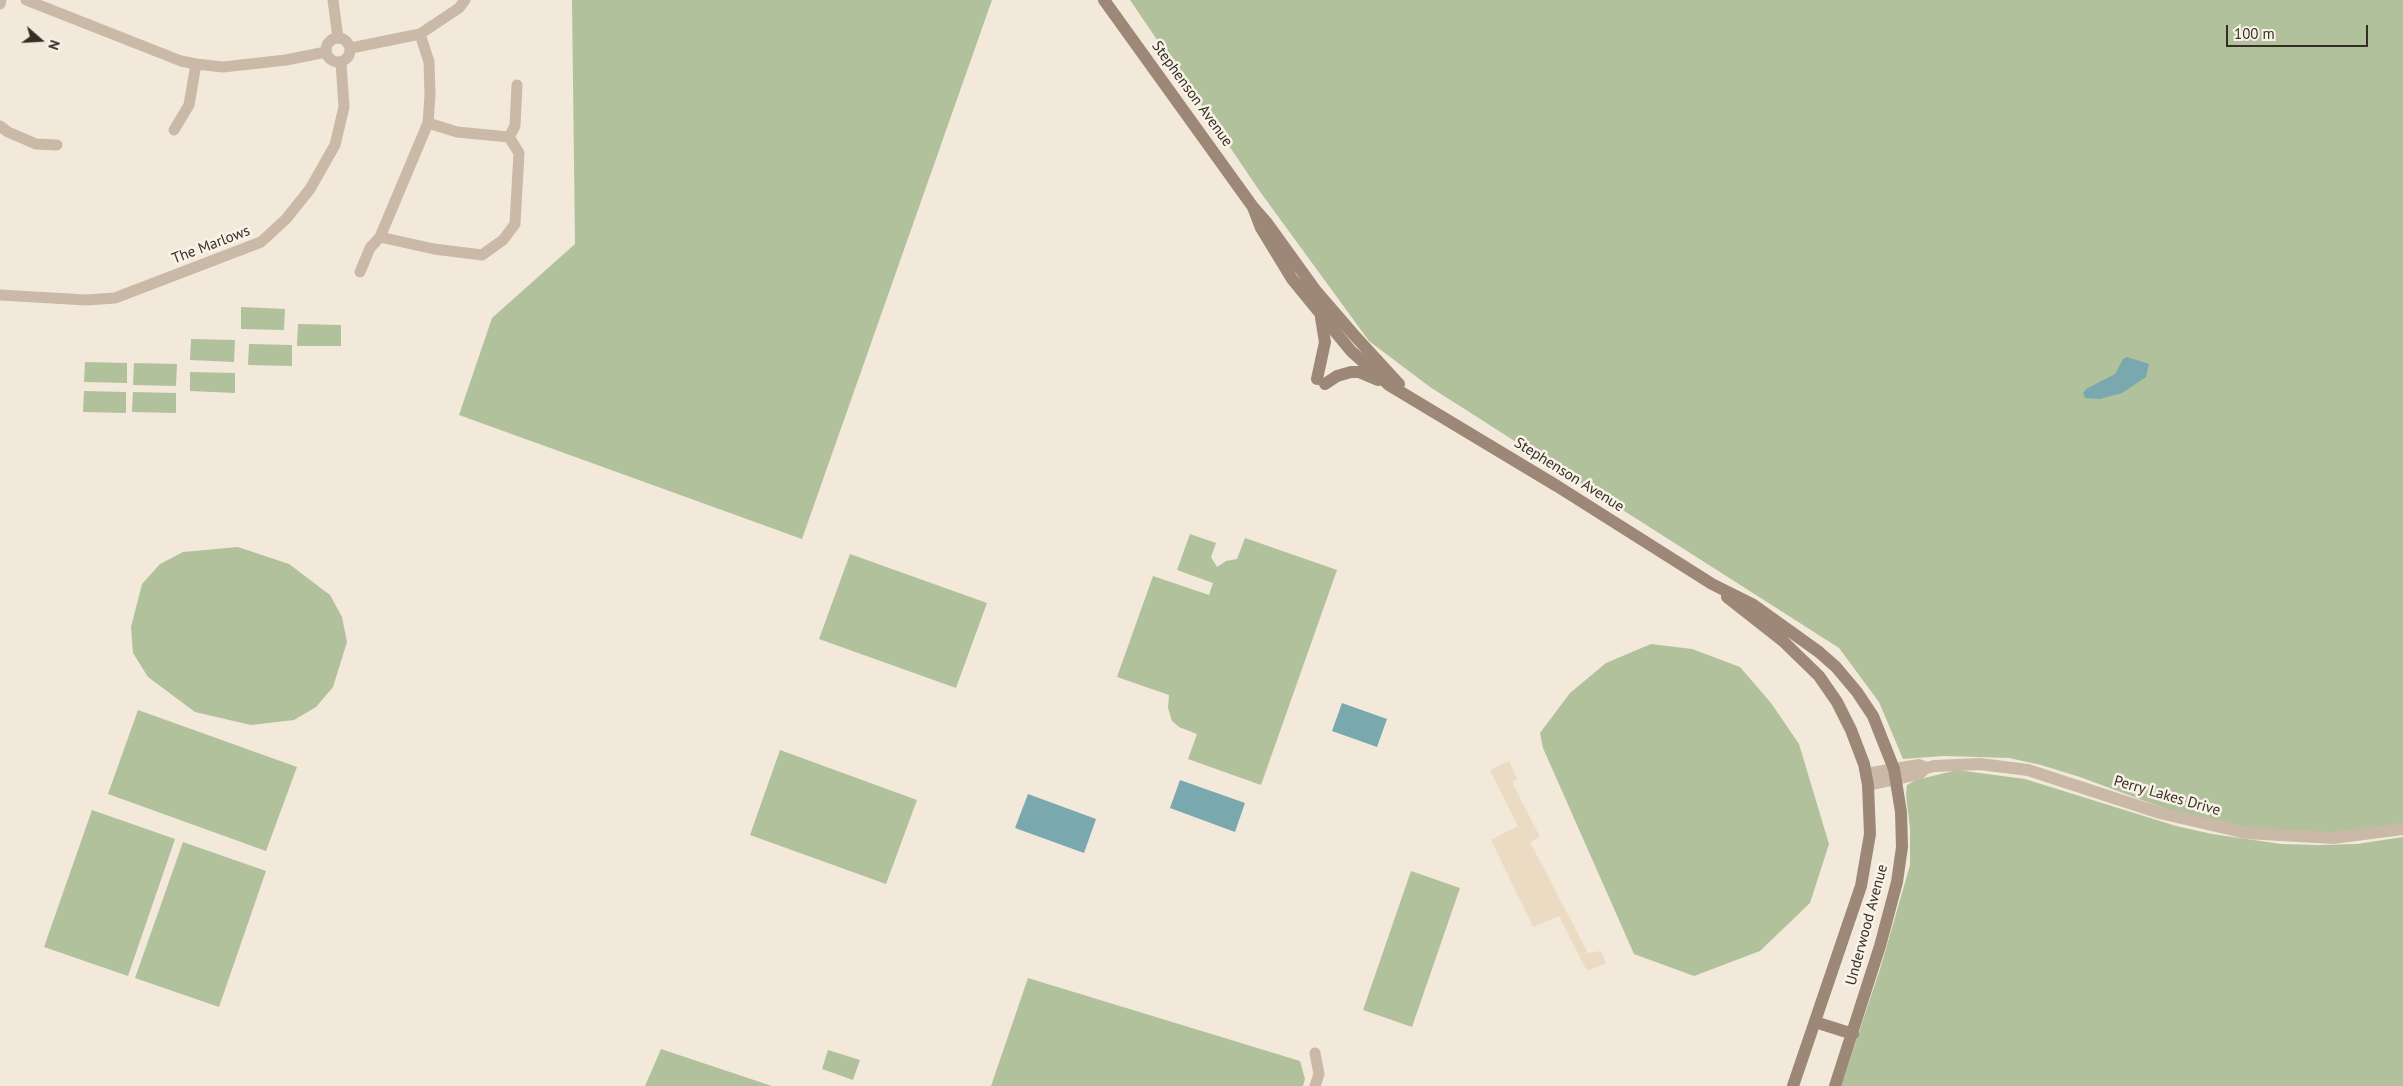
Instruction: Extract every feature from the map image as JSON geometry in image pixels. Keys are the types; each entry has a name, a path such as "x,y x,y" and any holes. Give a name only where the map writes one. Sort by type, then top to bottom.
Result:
{"main road":[{"name":"Stephenson Avenue","path":"1104,0 1253,207 1267,222 1329,306 1409,396"},
{"name":"Stephenson Avenue","path":"1253,207 1261,228 1287,270 1320,316 1351,351 1389,385 1712,584 1752,604 1811,646 1836,667 1857,692 1873,716 1895,774"},
{"path":"1320,316 1325,340 1321,382 1351,372 1363,374 1389,385"},
{"name":"Stephenson Avenue","path":"1712,584 1801,657 1820,676 1852,730 1867,780"},
{"name":"Underwood Avenue","path":"1835,1086 1880,946 1900,864 1902,829 1895,774"},
{"name":"Underwood Avenue","path":"1794,1086 1865,869 1871,816 1867,780"},
{"path":"1816,1022 1853,1034"}],"street":[{"path":"0,4 1,0"},
{"path":"333,0 338,38"},
{"path":"350,48 420,34 459,8 465,0"},
{"path":"31,1 181,61 196,64 223,67 286,60 326,52"},
{"path":"360,272 370,248 380,237 428,123 430,95 429,62 420,34"},
{"path":"338,38 345,40 350,48 349,57 341,63 331,61 326,52 328,44 338,38"},
{"name":"The Marlows","path":"0,295 86,300 115,298 261,242 286,219 310,189 335,145 344,107 341,63"},
{"path":"174,130 189,106 196,64"},
{"path":"509,137 516,126 517,85"},
{"path":"428,123 457,132 509,137"},
{"path":"0,126 8,132 36,144 57,145"},
{"path":"380,237 434,250 482,255 503,240 515,224 519,153 509,137"},
{"name":"Perry Lakes Drive","path":"1867,780 1895,774 1919,765 1926,768 1980,764 2028,770 2160,813 2246,833 2333,838 2403,829"},
{"path":"1315,1053 1319,1074 1315,1086"}],"green space":[{"path":"572,0 992,0 802,539 459,415 492,318 575,244"},
{"path":"1130,0 2403,0 2403,824 2337,833 2254,830 2174,812 2080,777 2041,765 2009,758 1944,756 1903,759 1879,702 1839,648 1430,387 1369,341 1261,193"},
{"path":"241,307 285,309 284,330 241,329"},
{"path":"298,324 341,325 341,346 297,346"},
{"path":"191,339 235,340 234,362 190,360"},
{"path":"249,344 292,345 292,366 248,365"},
{"path":"85,362 127,363 127,383 84,382"},
{"path":"134,363 177,364 176,386 133,385"},
{"path":"190,372 235,373 235,393 190,391"},
{"path":"84,391 126,392 126,413 83,412"},
{"path":"133,392 176,393 176,413 132,412"},
{"path":"1190,534 1216,543 1211,557 1217,567 1226,561 1237,559 1245,538 1337,570 1261,785 1188,759 1197,734 1179,727 1172,721 1168,708 1169,695 1117,677 1153,576 1209,595 1213,583 1177,570"},
{"path":"238,547 289,564 330,595 342,617 347,642 333,687 316,707 294,720 251,725 195,712 148,677 133,653 131,627 142,584 160,564 183,552"},
{"path":"850,554 987,603 956,688 819,639"},
{"path":"1651,644 1692,649 1740,667 1771,703 1799,744 1829,844 1810,903 1760,951 1694,976 1634,954 1543,748 1540,733 1570,693 1606,663"},
{"path":"138,710 297,767 266,851 108,794"},
{"path":"780,750 917,800 886,884 750,835"},
{"path":"1957,770 2025,779 2176,826 2212,834 2281,844 2319,845 2357,844 2403,837 2403,1086 1841,1086 1881,966 1910,865 1907,785 1916,780"},
{"path":"92,810 175,839 128,976 44,947"},
{"path":"183,842 266,871 219,1007 135,978"},
{"path":"1411,871 1460,888 1412,1027 1363,1010"},
{"path":"1028,978 1300,1061 1305,1079 1303,1086 991,1086"},
{"path":"661,1049 772,1086 645,1086"},
{"path":"828,1050 860,1060 853,1080 822,1069"}],"shaded area":[{"path":"1509,761 1517,779 1512,782 1540,837 1530,842 1588,953 1601,951 1606,963 1587,971 1559,916 1533,927 1491,840 1518,826 1490,770"}],"water":[{"path":"2127,357 2149,364 2146,377 2122,393 2100,399 2085,398 2083,393 2086,389 2115,374 2123,359"},
{"path":"1342,703 1387,719 1377,747 1332,731"},
{"path":"1180,780 1245,803 1235,832 1170,808"},
{"path":"1028,794 1096,819 1084,853 1015,828"}]}
